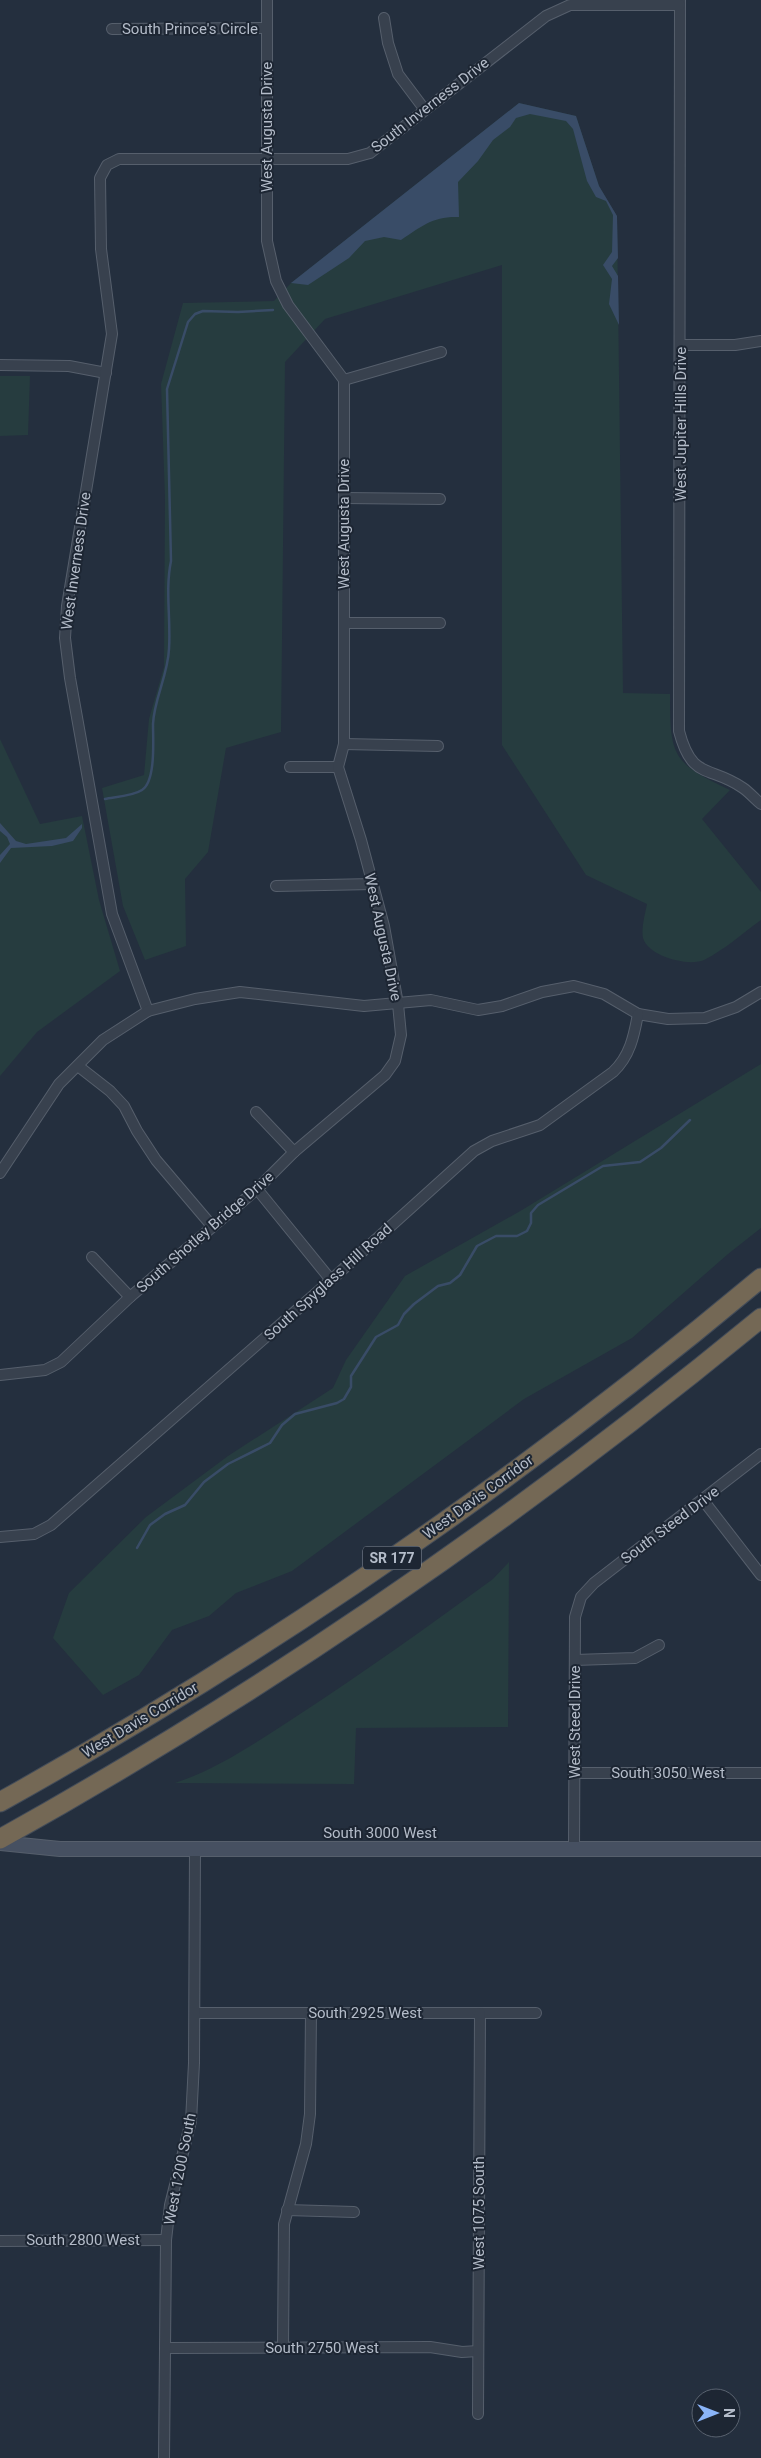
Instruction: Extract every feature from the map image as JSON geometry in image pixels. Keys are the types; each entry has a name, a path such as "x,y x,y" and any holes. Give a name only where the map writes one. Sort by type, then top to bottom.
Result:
{"highway":[{"name":"West Davis Corridor","path":"0,1802 108,1740 219,1672 403,1551 606,1401 761,1278"},
{"name":"West Davis Corridor","path":"0,1841 241,1695 440,1563 566,1471 761,1318"}],"main road":[{"name":"South 3000 West","path":"0,1841 43,1848 761,1849"}],"street":[{"name":"West Augusta Drive","path":"267,0 267,241 276,281 288,305 344,380 344,744 338,767 384,926 398,1004 401,1035 396,1061"},
{"name":"South Inverness Drive","path":"107,165 119,159 348,159 370,153 546,16 570,5 680,3"},
{"name":"West Jupiter Hills Drive","path":"680,3 679,732 685,753 699,768 742,788 761,804"},
{"path":"384,18 388,43 398,74 425,110"},
{"name":"South Prince's Circle","path":"112,29 267,28"},
{"name":"West Inverness Drive","path":"107,165 100,178 101,249 112,334 66,606 65,638 70,678 112,914 148,1011"},
{"path":"681,344 735,345 761,340"},
{"path":"344,380 441,352"},
{"path":"0,364 69,366 106,374"},
{"path":"344,498 440,499"},
{"path":"344,622 440,623"},
{"path":"344,744 438,746"},
{"path":"290,767 338,767"},
{"path":"276,886 373,884"},
{"path":"0,1174 59,1084 103,1040 148,1011 195,999 240,992 364,1006 431,1000 478,1010 502,1006 542,992 574,986 604,994 638,1014 668,1019 705,1018 736,1007 761,992"},
{"name":"South Spyglass Hill Road","path":"0,1537 34,1534 51,1525 332,1280 474,1151 492,1141 540,1125 613,1072 623,1063 633,1039 638,1014"},
{"name":"South Shotley Bridge Drive","path":"0,1375 45,1370 62,1362 130,1297 257,1189 294,1152 385,1075 396,1061"},
{"path":"78,1066 110,1091 124,1106 140,1137 156,1160 212,1226"},
{"path":"256,1112 294,1152"},
{"path":"257,1189 332,1280"},
{"path":"92,1256 130,1297"},
{"name":"South Steed Drive","path":"581,1597 594,1583 761,1454"},
{"path":"703,1500 761,1575"},
{"name":"West Steed Drive","path":"574,1848 575,1618 581,1597"},
{"path":"575,1660 635,1658 659,1645"},
{"name":"South 3050 West","path":"574,1773 761,1773"},
{"name":"West 1200 South","path":"164,2458 166,2240 170,2205 191,2121 195,2013 195,1849"},
{"name":"South 2925 West","path":"195,2013 536,2013"},
{"path":"283,2348 284,2224 306,2144 310,2114 311,2013"},
{"name":"West 1075 South","path":"478,2414 480,2013"},
{"path":"288,2210 354,2212"},
{"name":"South 2800 West","path":"0,2240 166,2240"},
{"name":"South 2750 West","path":"166,2348 430,2348 462,2352 478,2351"}],"green space":[{"path":"519,103 576,116 599,186 617,216 623,693 670,694 671,731 678,755 696,772 730,790 702,819 761,892 761,920 711,956 697,962 679,961 660,955 652,950 643,938 643,925 647,904 586,875 502,745 502,265 325,319 285,362 281,732 226,748 208,852 185,879 186,946 145,960 123,906 102,788 144,775 149,719 164,667 165,498 161,384 183,303 274,301 291,283"},
{"path":"0,376 30,376 28,435 0,436"},
{"path":"0,739 40,824 82,816 99,900 120,971 37,1032 0,1076"},
{"path":"761,1064 761,1228 728,1254 632,1338 524,1399 292,1571 236,1593 209,1616 172,1630 139,1675 103,1695 53,1638 69,1593 146,1517 228,1456 333,1388 346,1360 405,1276 522,1210"},
{"path":"509,1562 508,1727 356,1728 354,1784 175,1783 223,1762 297,1716 372,1666 469,1597 493,1579"}],"water":[{"path":"519,103 576,116 599,186 617,216 618,258 612,266 618,276 619,325 609,304 612,279 603,265 612,252 613,215 606,201 596,197 587,181 573,129 566,121 530,114 516,118 510,127 493,140 478,161 458,182 459,217 435,220 401,240 384,237 365,241 349,258 308,285 291,283"},
{"path":"0,823 16,841 26,844 66,838 82,824 82,828 73,841 52,846 11,848 0,863 0,855 10,844 7,837 0,831"}],"waterway":[{"path":"105,799 129,795 142,790 150,778 152,769 154,715 169,649 168,583 171,561 167,389 188,322 195,314 203,311 273,310"},
{"path":"137,1548 150,1525 165,1514 185,1505 204,1482 228,1464 270,1443 282,1425 295,1414 337,1403 344,1399 351,1387 351,1376 376,1337 398,1325 404,1314 414,1304 438,1286 450,1283 460,1275 477,1246 496,1236 517,1236 527,1231 531,1223 531,1213 538,1205 603,1166 640,1162 661,1148 690,1120"}]}
